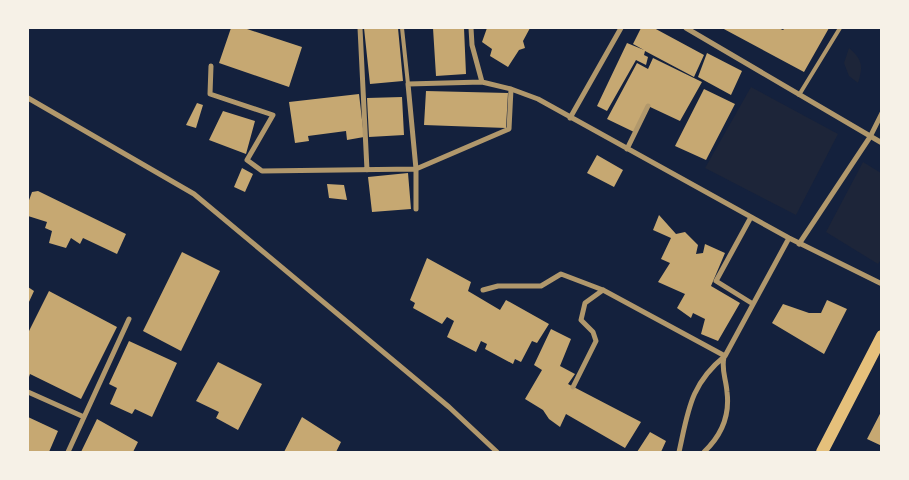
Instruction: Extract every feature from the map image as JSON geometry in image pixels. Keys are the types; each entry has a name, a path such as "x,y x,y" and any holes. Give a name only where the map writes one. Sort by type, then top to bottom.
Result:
{"main road":[{"path":"822,452 882,336"}],"street":[{"path":"360,28 367,170"},
{"path":"471,28 472,45 482,82"},
{"path":"570,118 621,28"},
{"path":"686,28 882,143"},
{"path":"211,66 210,94 273,115 248,160 262,171 416,169 509,129 511,88"},
{"path":"416,210 416,169 408,84 482,82 511,88 538,99 799,244 882,284"},
{"path":"28,98 194,194 449,406 497,452"},
{"path":"627,149 648,106"},
{"path":"799,244 870,137 882,113"},
{"path":"751,217 716,281 753,304"},
{"path":"704,452 715,442 724,425 728,408 727,391 722,369 725,356 789,238"},
{"path":"483,290 498,286 541,286 561,274 603,290 725,356"},
{"path":"574,387 596,341 593,332 581,320 585,303 603,290"},
{"path":"68,452 128,319"},
{"path":"679,452 685,416 694,393 708,369 725,356"},
{"path":"28,392 84,416"}],"lane":[{"path":"402,28 408,84"},
{"path":"799,95 840,28"}],"shaded area":[{"path":"849,48 857,56 861,64 858,83 849,76 844,63"},
{"path":"751,87 838,134 796,215 705,168"},
{"path":"863,162 881,173 882,258 878,264 826,232"}],"building":[{"path":"231,28 244,28 302,47 289,87 219,63"},
{"path":"364,28 398,28 403,81 370,84"},
{"path":"433,28 464,28 466,74 436,76"},
{"path":"487,28 530,28 523,41 525,48 519,50 508,67 490,56 492,49 482,42"},
{"path":"641,28 654,28 704,55 694,77 645,51 644,55 648,57 646,65 636,60 607,111 597,106 627,43 644,50 633,44"},
{"path":"722,28 778,28 783,30 785,28 829,28 804,72"},
{"path":"707,53 742,71 731,95 698,77"},
{"path":"653,58 702,82 680,121 648,106 634,132 607,119 637,63 648,69"},
{"path":"704,89 735,104 706,160 675,146"},
{"path":"426,91 508,93 506,128 424,125"},
{"path":"359,94 364,137 347,140 346,131 308,136 309,141 295,143 289,102"},
{"path":"402,97 404,135 369,137 367,98"},
{"path":"197,103 203,105 196,128 186,125"},
{"path":"223,111 255,121 246,154 209,140"},
{"path":"597,155 623,170 614,187 587,173"},
{"path":"242,168 253,174 245,192 234,187"},
{"path":"408,173 411,209 372,212 368,177"},
{"path":"327,184 344,185 347,200 329,198"},
{"path":"38,191 126,234 117,254 83,238 80,244 71,238 66,248 49,243 52,231 45,228 47,222 28,216 28,203 32,192"},
{"path":"659,215 676,234 685,232 698,245 696,254 703,253 705,244 725,253 711,286 740,303 718,341 701,334 705,319 693,313 691,318 677,308 685,294 658,282 670,263 661,259 671,238 653,230"},
{"path":"182,252 220,271 181,351 143,331"},
{"path":"427,258 471,282 468,291 500,310 506,300 549,324 537,343 532,341 521,362 515,359 513,364 485,349 487,344 481,341 476,352 447,337 454,321 447,317 442,324 413,308 415,303 410,300"},
{"path":"28,287 34,291 28,304"},
{"path":"49,291 117,327 81,399 30,374 28,380 28,333"},
{"path":"827,300 847,309 824,354 772,323 783,304 809,313 821,313"},
{"path":"551,329 571,339 560,366 575,374 568,384 641,422 625,448 566,414 560,427 549,419 543,410 525,399 542,370 534,365"},
{"path":"129,341 177,363 152,417 135,409 132,414 110,404 117,388 109,384"},
{"path":"218,362 262,384 238,430 216,418 219,412 196,401"},
{"path":"882,410 882,446 867,439"},
{"path":"28,417 58,431 49,452 28,452"},
{"path":"302,417 341,442 336,452 284,452"},
{"path":"97,419 138,442 133,452 81,452"},
{"path":"650,432 666,441 661,452 637,452"}]}
